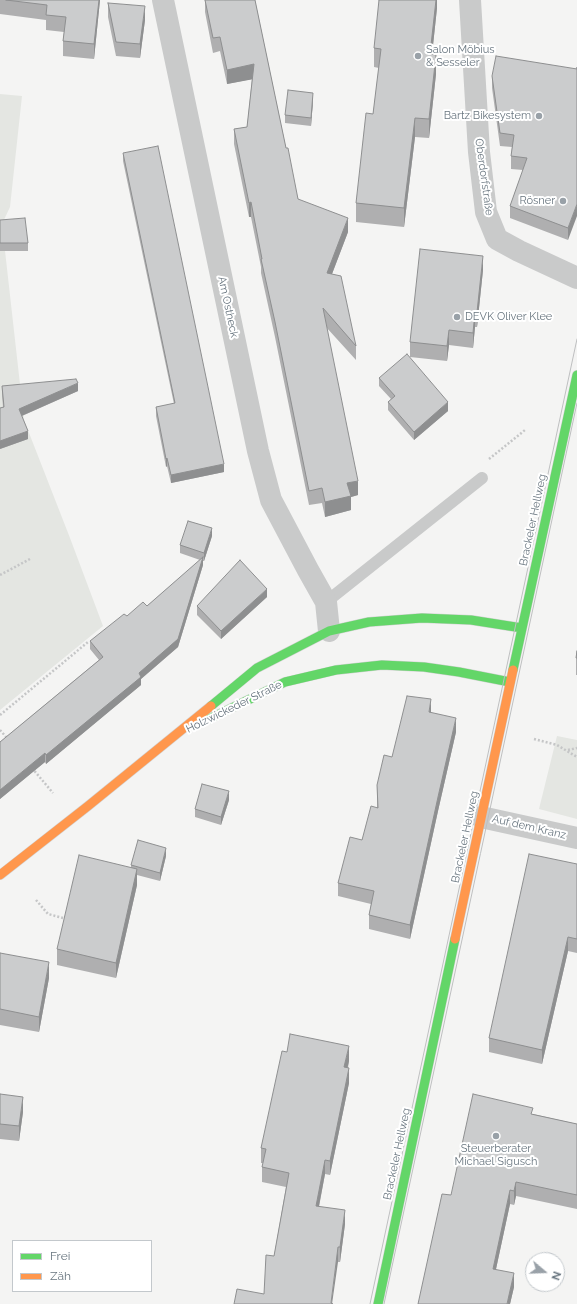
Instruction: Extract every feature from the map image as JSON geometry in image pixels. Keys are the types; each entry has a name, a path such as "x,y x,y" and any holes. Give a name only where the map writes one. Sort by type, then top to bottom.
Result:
{"main road":[{"name":"Brackeler Hellweg","path":"378,1304 481,817 577,375"},
{"name":"Holzwickeder Straße","path":"0,875 257,668 329,630 369,622 422,618 471,620 522,628"},
{"name":"Holzwickeder Straße","path":"172,737 285,682 336,670 382,665 424,667 510,682"}],"street":[{"name":"Am Ostheck","path":"164,0 258,452 271,500 326,602"},
{"name":"Oberdorfstraße","path":"470,0 479,152 486,212 497,239 577,278"},
{"path":"326,602 329,630"},
{"name":"Auf dem Kranz","path":"481,817 577,838"}],"lane":[{"path":"326,602 482,478"}],"path":[{"path":"482,478 475,471 525,430"},
{"path":"0,575 30,559"},
{"path":"0,715 88,642"},
{"path":"0,730 10,742"},
{"path":"534,739 557,745 577,757"},
{"path":"567,750 577,748"},
{"path":"31,766 53,793"},
{"path":"36,900 48,914 68,919"}],"shaded area":[{"path":"0,94 22,96 10,207 2,224 24,420 103,626 0,710"},
{"path":"557,736 577,740 577,819 539,809"}],"building":[{"path":"6,0 99,0 94,44 63,41 66,17 46,15 47,5"},
{"path":"205,0 255,0 298,199 348,218 327,273 341,276 356,346 323,308 358,481 347,483 351,496 325,502 322,488 309,491 261,259 251,202 249,203 234,129 247,127 254,64 227,70 220,37 213,38"},
{"path":"379,0 436,0 430,54 436,55 429,119 415,118 404,208 356,203 366,113 373,114 381,49 374,48"},
{"path":"108,3 145,6 140,44 116,42"},
{"path":"496,56 577,69 577,204 568,228 510,206 527,158 511,156 514,135 500,133 492,76"},
{"path":"288,90 313,93 311,118 285,115"},
{"path":"158,146 224,464 171,475 167,458 166,459 156,407 175,403 123,153"},
{"path":"25,218 28,243 0,243 0,220"},
{"path":"420,249 483,256 477,312 475,312 473,333 449,330 447,346 410,342"},
{"path":"407,354 448,402 414,432 388,402 395,396 379,378"},
{"path":"76,379 78,383 19,409 28,431 0,441 0,408 4,407 2,386"},
{"path":"188,521 212,528 204,553 180,545"},
{"path":"203,557 178,639 139,673 141,677 46,755 45,753 0,790 0,742 103,657 90,641 124,614 127,616 143,602 147,606"},
{"path":"240,560 267,589 221,631 197,606"},
{"path":"407,696 431,699 429,712 456,718 410,925 369,915 374,891 338,883 350,837 362,840 371,806 378,808 377,785 384,755 392,757"},
{"path":"202,784 229,791 221,817 195,809"},
{"path":"138,840 166,848 160,873 131,865"},
{"path":"529,854 577,864 577,939 568,937 542,1050 489,1038"},
{"path":"79,855 137,869 116,963 57,949"},
{"path":"0,953 49,962 39,1017 0,1009"},
{"path":"290,1034 349,1046 344,1067 349,1068 330,1161 325,1160 316,1206 345,1210 340,1247 338,1247 331,1303 333,1304 234,1304 237,1289 264,1294 266,1255 274,1256 289,1173 262,1167 266,1149 261,1148 282,1051 287,1052"},
{"path":"0,1094 23,1097 19,1126 0,1124"},
{"path":"473,1094 533,1108 531,1114 577,1124 577,1195 516,1182 514,1191 510,1190 493,1269 514,1273 507,1304 418,1304 442,1194 451,1195"}],"tram line":[{"path":"370,1304 577,339"},
{"path":"384,1304 577,403"}],"traffic: fast":[{"path":"513,670 577,375"},
{"path":"211,706 257,668 329,631 369,622 422,618 471,620 522,628"},
{"path":"207,720 285,682 336,670 382,665 424,667 510,682"},
{"path":"378,1304 455,939"}],"traffic: slow":[{"path":"455,939 513,670"},
{"path":"0,875 211,706"}],"place":[{"name":"Salon Möbius & Sesseler","path":"418,56"},
{"name":"Bartz Bikesystem","path":"539,116"},
{"name":"Rösner","path":"563,201"},
{"name":"DEVK Oliver Klee","path":"457,317"},
{"name":"Steuerberater Michael Sigusch","path":"496,1136"}]}
